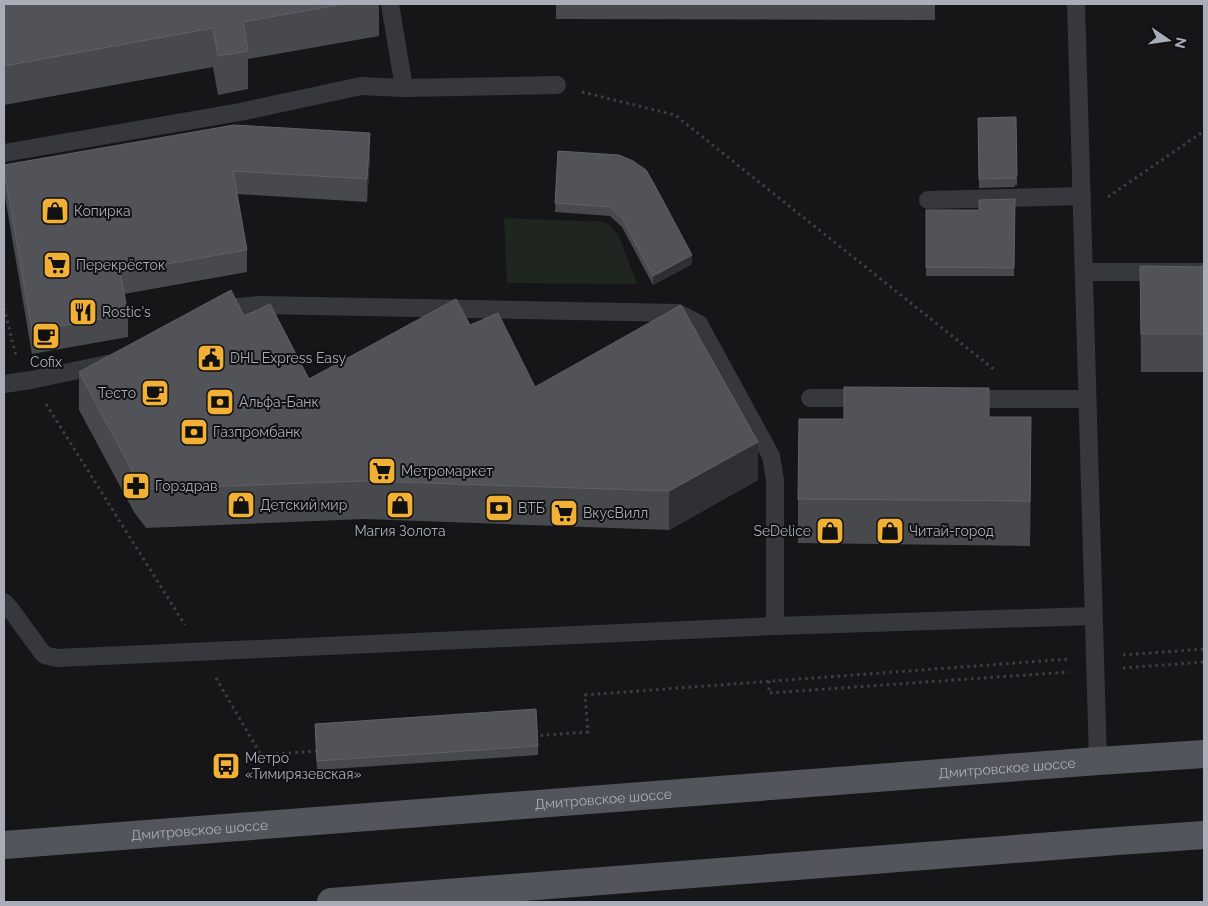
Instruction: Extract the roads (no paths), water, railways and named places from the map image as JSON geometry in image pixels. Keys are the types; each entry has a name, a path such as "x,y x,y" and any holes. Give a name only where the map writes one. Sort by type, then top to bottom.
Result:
{"main road":[{"name":"Дмитровское шоссе","path":"4,845 1204,754"},
{"path":"331,902 1204,835"}],"lane":[{"path":"390,4 404,88"},
{"path":"1076,4 1098,761"},
{"path":"4,154 240,112 361,86 404,88 557,85"},
{"path":"928,200 1082,196"},
{"path":"1084,272 1204,272"},
{"path":"201,322 237,307 260,305 678,313 699,324 771,456 775,480 775,626"},
{"path":"4,384 125,361"},
{"path":"810,398 887,398"},
{"path":"945,399 1088,399"},
{"path":"4,602 44,655 57,658 775,626 1093,616"}],"place":[{"name":"Копирка","path":"55,211"},
{"name":"Перекрёсток","path":"57,265"},
{"name":"Rostic's","path":"83,312"},
{"name":"Cofix","path":"46,336"},
{"name":"DHL Express Easy","path":"211,358"},
{"name":"Тесто","path":"155,393"},
{"name":"Альфа-Банк","path":"220,402"},
{"name":"Газпромбанк","path":"194,432"},
{"name":"Метромаркет","path":"382,471"},
{"name":"Горздрав","path":"136,486"},
{"name":"Детский мир","path":"241,505"},
{"name":"Магия Золота","path":"400,505"},
{"name":"ВТБ","path":"499,508"},
{"name":"ВкусВилл","path":"564,513"},
{"name":"SeDelice","path":"830,531"},
{"name":"Читай-город","path":"890,531"},
{"name":"Метро «Тимирязевская»","path":"226,766"}]}
